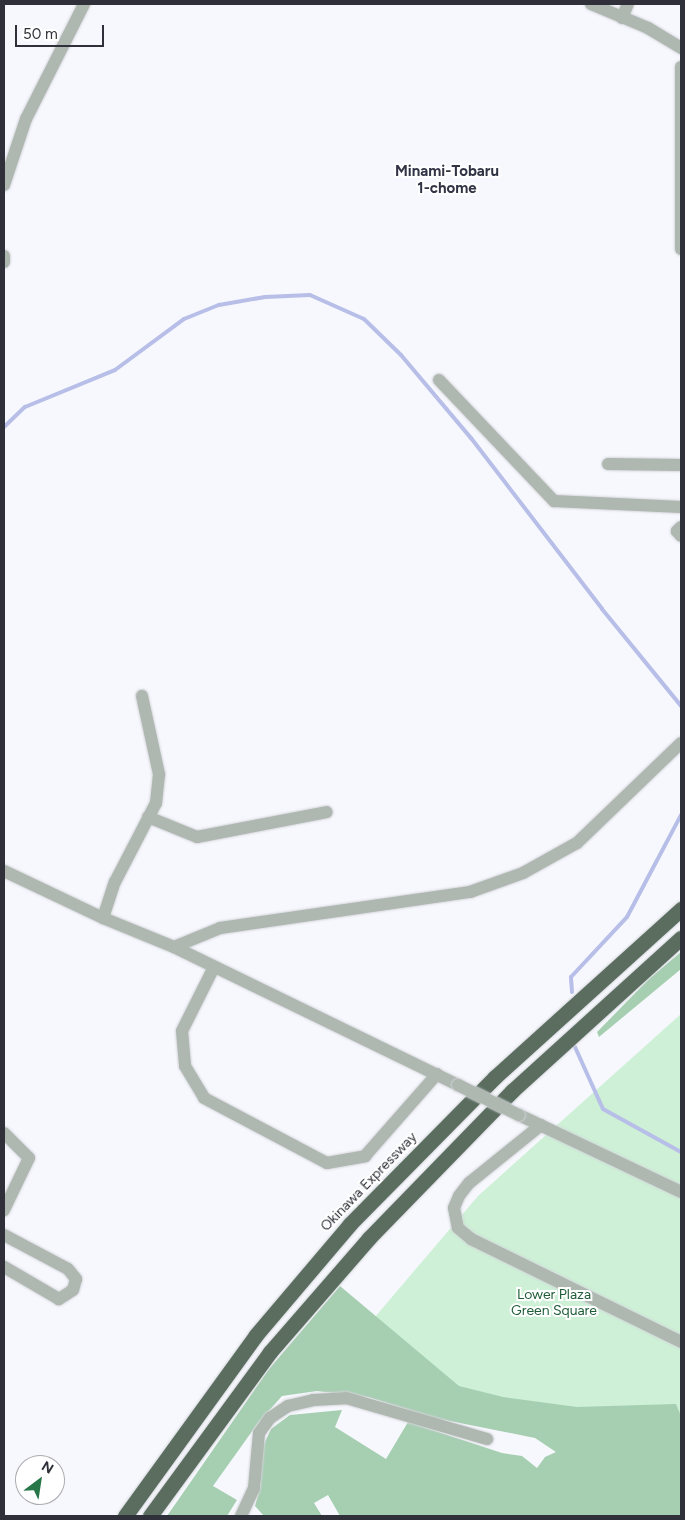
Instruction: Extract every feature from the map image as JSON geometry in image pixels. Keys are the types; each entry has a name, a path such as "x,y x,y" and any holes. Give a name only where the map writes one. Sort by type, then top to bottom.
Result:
{"highway":[{"name":"Okinawa Expressway","path":"125,1516 256,1335 350,1224 495,1077 681,910"},
{"path":"150,1516 270,1352 369,1238 512,1091 681,938"}],"street":[{"path":"4,186 26,119 84,4"},
{"path":"591,4 664,36 681,48"},
{"path":"622,18 628,4"},
{"path":"681,67 681,249"},
{"path":"4,256 4,262"},
{"path":"440,380 554,501 681,507"},
{"path":"608,464 681,465"},
{"path":"681,527 677,531 681,536"},
{"path":"102,918 115,882 156,803 159,774 142,696"},
{"path":"174,948 220,928 470,892 522,873 576,843 681,743"},
{"path":"148,817 197,837 327,812"},
{"path":"4,871 102,918 174,948 213,969 437,1074 681,1192"},
{"path":"213,969 182,1031 185,1066 204,1098 328,1164 364,1156 437,1074"},
{"path":"541,1125 469,1183 459,1196 454,1208 458,1228 471,1239 681,1342"},
{"path":"4,1133 29,1158 5,1204"},
{"path":"4,1235 68,1269 76,1279 73,1290 59,1299 4,1267"},
{"path":"241,1516 254,1488 259,1433 270,1418 288,1406 313,1400 346,1398 487,1439"}],"green space":[{"path":"681,952 681,969 599,1037 597,1032 650,978"},
{"name":"Lower Plaza Green Square","path":"681,1014 681,1488 346,1351 478,1196"},
{"path":"340,1286 459,1386 503,1397 577,1407 676,1404 681,1416 681,1516 340,1516 328,1495 314,1503 322,1516 264,1516 255,1506 261,1484 259,1455 271,1429 290,1415 342,1410 335,1427 386,1459 408,1422 502,1453 522,1456 537,1468 545,1457 556,1452 535,1438 435,1418 368,1397 317,1391 282,1396 258,1423 213,1486 237,1500 227,1516 167,1516 269,1369"}],"waterway":[{"path":"4,427 25,407 115,370 184,319 219,305 265,297 310,295 364,319 401,355 471,438 602,609 681,706"},
{"path":"572,992 571,977 627,917 681,815"},
{"path":"575,1047 603,1109 681,1152"}],"district":[{"name":"Minami-Tobaru 1-chome","path":"447,180"}]}
